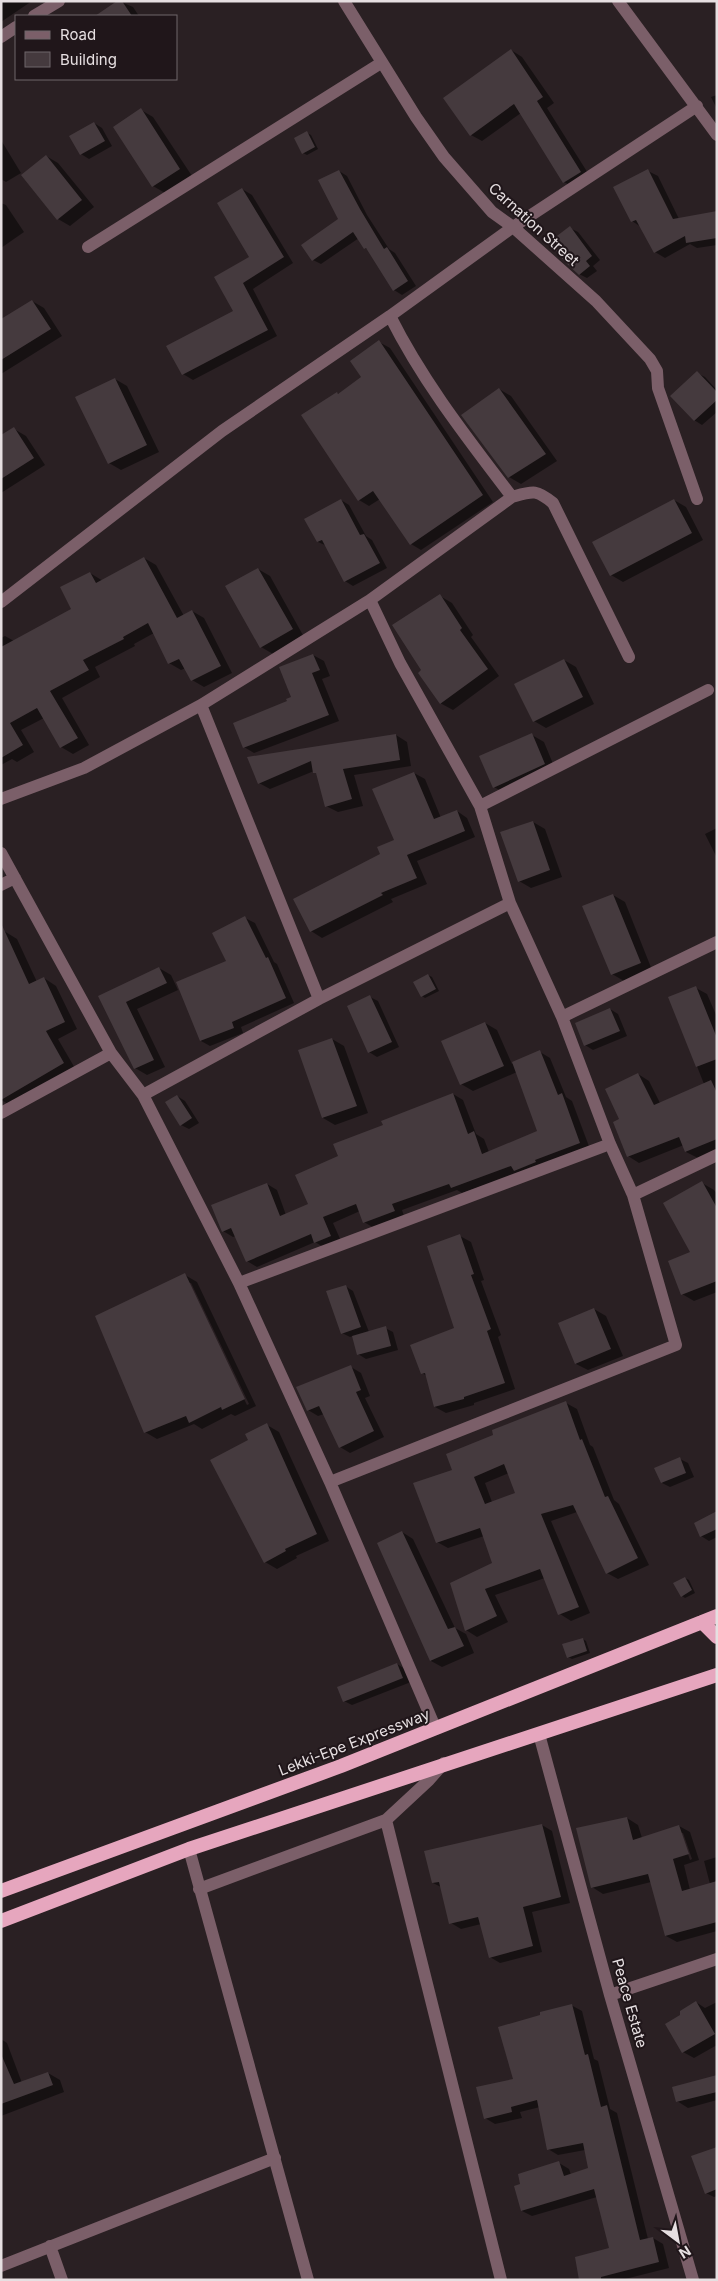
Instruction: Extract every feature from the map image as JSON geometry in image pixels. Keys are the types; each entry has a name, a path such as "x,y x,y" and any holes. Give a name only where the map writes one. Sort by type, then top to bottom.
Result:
{"highway":[{"name":"Lekki-Epe Expressway","path":"1,1891 341,1766 717,1616"},
{"path":"702,1622 717,1637"},
{"path":"1,1921 189,1849 444,1763 540,1734 717,1675"}],"street":[{"path":"36,15 59,1"},
{"name":"Carnation Street","path":"344,1 381,63 444,157 492,212 513,226 596,301 650,359 657,371 658,388 697,499"},
{"path":"618,1 717,135"},
{"path":"1,37 15,28"},
{"path":"88,247 381,63"},
{"path":"1,602 222,431 390,316 513,226 697,106"},
{"path":"390,316 408,351 439,400 512,497"},
{"path":"1,799 84,768 201,704 370,600 512,497 529,492 541,493 553,503 629,658"},
{"path":"330,1482 676,1344 633,1195 610,1144 562,1017 510,903 480,806 400,663 370,600"},
{"path":"480,806 708,690"},
{"path":"201,704 319,999"},
{"path":"1,853 111,1053 143,1095 239,1283 330,1482 435,1727"},
{"path":"1,885 15,878"},
{"path":"143,1095 319,999 510,903"},
{"path":"562,1017 717,942"},
{"path":"1,1114 111,1053"},
{"path":"239,1283 610,1144"},
{"path":"633,1195 717,1155"},
{"name":"Peace Estate","path":"540,1734 610,1995 693,2280"},
{"path":"199,1889 386,1820 429,1780 444,1763"},
{"path":"386,1820 501,2280"},
{"path":"189,1849 308,2280"},
{"path":"610,1995 717,1959"},
{"path":"1,2266 274,2158"},
{"path":"50,2246 62,2280"}],"building":[{"path":"117,1 122,1 131,15 96,15"},
{"path":"511,49 543,97 537,101 581,172 563,183 514,104 470,136 443,98"},
{"path":"141,108 180,169 152,187 113,127"},
{"path":"94,122 105,141 80,155 69,136"},
{"path":"307,131 315,147 302,154 294,138"},
{"path":"46,155 82,200 57,220 21,175"},
{"path":"648,169 673,219 717,211 717,238 686,243 685,236 654,253 636,220 631,222 613,187"},
{"path":"339,170 384,249 387,247 408,281 393,291 366,248 364,249 353,232 312,261 301,245 338,219 318,180"},
{"path":"242,188 284,257 243,283 268,330 182,375 166,346 233,311 214,277 249,257 217,203"},
{"path":"570,226 592,256 586,261 590,266 579,275 565,262 549,242"},
{"path":"32,300 51,329 1,360 1,319"},
{"path":"379,340 483,495 410,545 373,491 358,501 301,415 337,392 338,394 361,377 350,361"},
{"path":"697,371 717,392 717,400 694,421 670,396"},
{"path":"115,378 147,445 108,464 75,397"},
{"path":"499,388 546,454 508,478 461,415"},
{"path":"14,427 34,458 1,479 1,435"},
{"path":"341,499 360,535 364,534 380,563 344,582 322,540 317,542 304,519"},
{"path":"674,499 692,533 610,576 592,542"},
{"path":"144,557 177,618 192,610 221,666 191,681 179,659 168,664 148,623 123,637 124,639 83,660 89,670 50,691 78,738 60,748 37,708 10,723 23,745 1,758 1,647 71,609 60,587 90,572 96,583"},
{"path":"258,568 293,629 260,648 225,586"},
{"path":"440,594 462,628 460,630 488,669 440,704 418,673 421,670 392,625"},
{"path":"313,654 320,670 312,673 329,715 243,748 233,723 287,701 286,699 291,697 279,667"},
{"path":"564,659 583,697 533,722 514,684"},
{"path":"532,733 545,764 493,788 479,756"},
{"path":"396,734 400,760 343,769 352,799 325,807 316,773 313,773 311,761 258,784 247,757"},
{"path":"414,772 434,819 457,810 465,831 407,855 417,878 381,893 383,895 310,932 293,899 380,854 377,847 394,840 372,789"},
{"path":"533,821 550,870 518,882 500,832"},
{"path":"613,894 641,963 611,975 582,906"},
{"path":"245,916 266,958 268,957 286,998 232,1022 234,1028 200,1041 176,982 226,961 212,933"},
{"path":"1,923 29,984 44,977 65,1022 46,1031 64,1063 1,1100"},
{"path":"159,967 167,983 126,1002 154,1060 134,1069 98,996"},
{"path":"428,974 436,989 421,997 413,982"},
{"path":"696,986 717,1038 717,1059 696,1067 668,997"},
{"path":"370,995 392,1042 368,1053 347,1006"},
{"path":"610,1008 620,1031 584,1046 575,1023"},
{"path":"485,1022 504,1066 460,1085 441,1041"},
{"path":"332,1038 357,1106 322,1118 298,1050"},
{"path":"540,1050 558,1095 562,1093 580,1143 535,1160 536,1162 514,1171 511,1166 451,1188 449,1184 392,1204 395,1211 363,1223 356,1204 323,1217 331,1236 314,1243 311,1234 246,1262 231,1228 222,1232 211,1205 267,1183 280,1216 308,1204 295,1175 338,1156 333,1144 383,1125 381,1121 453,1093 468,1134 474,1131 482,1154 537,1131 512,1062"},
{"path":"638,1073 654,1105 711,1080 717,1093 717,1139 685,1152 679,1137 627,1157 613,1122 619,1119 605,1089"},
{"path":"177,1095 192,1118 180,1126 165,1102"},
{"path":"702,1181 717,1208 717,1281 681,1295 668,1261 690,1252 663,1203"},
{"path":"460,1234 474,1274 471,1275 491,1329 487,1331 505,1383 464,1397 464,1399 434,1407 425,1373 421,1374 410,1345 454,1328 427,1246"},
{"path":"185,1273 245,1399 222,1410 221,1407 189,1423 186,1416 144,1433 95,1316"},
{"path":"346,1285 361,1327 341,1334 326,1291"},
{"path":"594,1308 611,1349 575,1364 558,1323"},
{"path":"386,1326 391,1346 357,1355 352,1336"},
{"path":"351,1365 361,1390 356,1392 374,1431 339,1448 319,1406 307,1411 296,1387"},
{"path":"566,1401 580,1440 582,1439 605,1497 608,1496 638,1558 606,1574 573,1505 541,1514 579,1607 558,1615 540,1569 485,1589 497,1616 465,1631 450,1583 492,1563 480,1528 436,1543 413,1483 452,1470 446,1454 493,1435 492,1430","holes":["504,1464 515,1493 485,1504 474,1477"]},
{"path":"267,1423 317,1534 285,1549 286,1551 264,1563 210,1460 248,1440 245,1434"},
{"path":"680,1457 686,1473 661,1483 654,1468"},
{"path":"717,1511 717,1529 700,1537 694,1523"},
{"path":"402,1531 448,1629 455,1627 464,1646 430,1661 377,1543"},
{"path":"685,1577 692,1590 681,1597 673,1583"},
{"path":"583,1638 587,1651 567,1658 562,1644"},
{"path":"397,1663 403,1678 343,1702 337,1687"},
{"path":"627,1817 633,1840 679,1825 689,1854 673,1859 682,1891 717,1881 717,1922 665,1936 648,1874 591,1888 576,1828"},
{"path":"542,1824 561,1897 523,1907 533,1946 489,1958 478,1917 449,1924 439,1882 432,1883 424,1851"},
{"path":"696,2001 715,2034 682,2053 665,2024 680,2015 680,2011"},
{"path":"572,2004 585,2055 588,2054 601,2107 607,2105 640,2240 653,2237 659,2262 601,2277 601,2280 579,2280 575,2257 609,2248 594,2189 521,2211 514,2186 520,2184 518,2174 559,2161 564,2176 588,2168 583,2143 547,2150 537,2100 511,2107 512,2112 484,2119 476,2087 513,2079 498,2027 540,2015 540,2012"},
{"path":"1,2054 14,2084 48,2072 53,2085 1,2104"},
{"path":"717,2075 717,2092 676,2102 672,2087"},
{"path":"717,2147 717,2189 705,2194 691,2156"}]}
